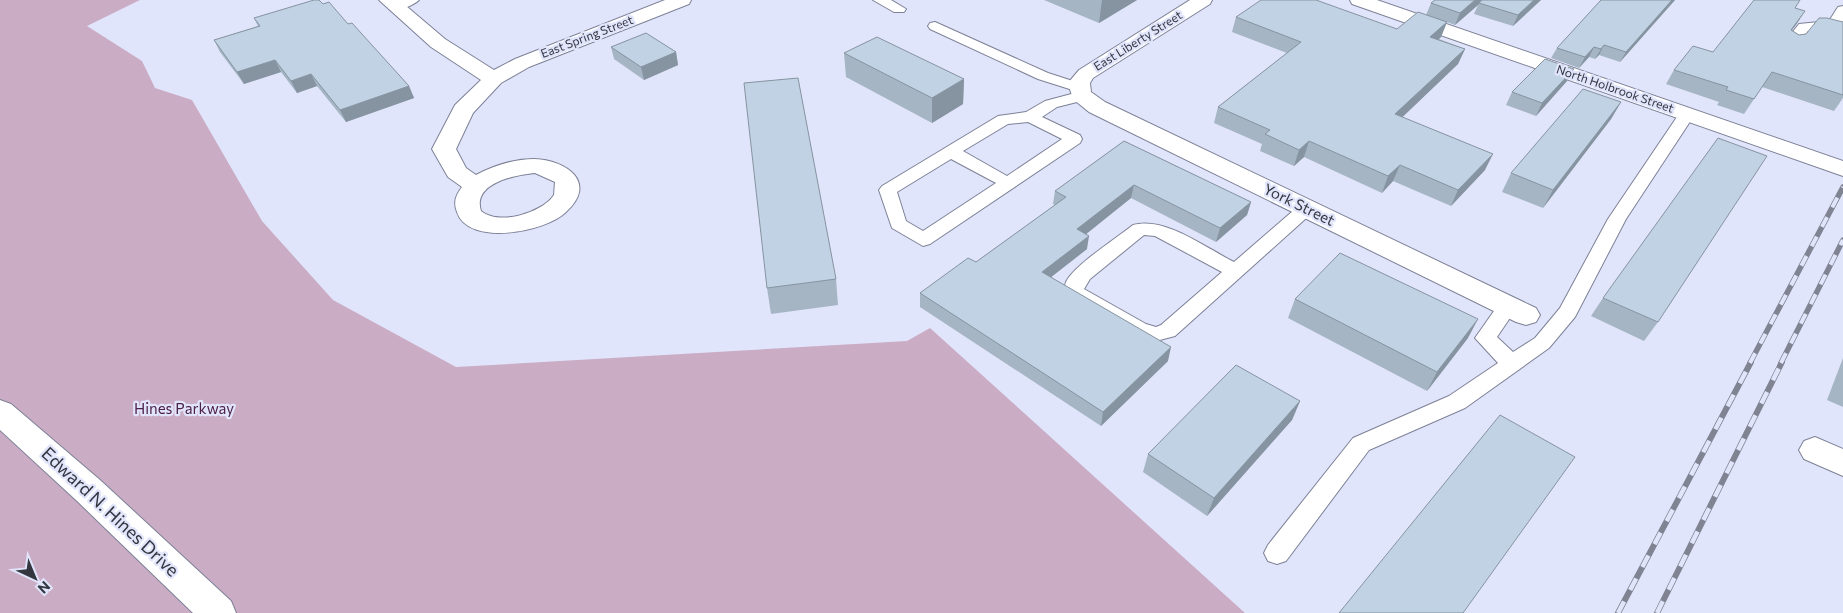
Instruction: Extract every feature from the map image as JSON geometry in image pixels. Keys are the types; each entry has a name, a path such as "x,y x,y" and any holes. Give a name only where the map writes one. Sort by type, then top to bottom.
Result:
{"street":[{"name":"East Spring Street","path":"476,186 456,172 444,150 463,110 494,79 522,63 682,0"},
{"name":"East Liberty Street","path":"1081,92 1079,83 1086,74 1203,0"},
{"name":"North Holbrook Street","path":"1359,0 1843,169"},
{"path":"398,2 461,62 494,79"},
{"name":"York Street","path":"1081,92 1097,107 1517,310"},
{"name":"Edward N. Hines Drive","path":"0,412 88,490 218,613"},
{"path":"1815,450 1843,463"}],"lane":[{"path":"880,0 898,9"},
{"path":"1790,44 1804,27 1833,25 1843,10"},
{"path":"935,26 1081,92"},
{"path":"1030,117 1051,104 1081,92"},
{"path":"1277,553 1361,444 1457,402 1542,343 1568,312 1617,218 1686,114"},
{"path":"1030,117 1074,139 923,240 898,224 888,190 1004,118 1030,117"},
{"path":"950,151 1008,183"},
{"path":"1235,271 1159,230 1140,229 1082,274 1075,283 1074,292 1139,329 1156,334 1168,331 1306,208"},
{"path":"1512,364 1485,338 1517,310"}],"green space":[{"name":"Hines Parkway","path":"0,0 140,0 87,26 142,61 155,88 192,100 262,221 333,300 456,367 907,341 930,328 1245,613 0,613"}],"building":[{"path":"319,0 323,4 329,2 348,24 352,23 409,86 340,110 311,74 291,81 275,60 237,72 214,40 260,26 254,18"},
{"path":"1261,0 1316,0 1397,29 1418,12 1447,22 1430,37 1465,49 1395,114 1493,154 1458,190 1400,165 1388,176 1309,141 1299,150 1265,134 1270,130 1218,107 1301,42 1236,17"},
{"path":"1435,0 1475,0 1460,13 1431,3"},
{"path":"1482,0 1534,0 1518,15 1479,3"},
{"path":"1601,0 1672,0 1626,52 1604,45 1601,49 1594,47 1585,57 1557,48"},
{"path":"1754,0 1800,0 1795,8 1805,11 1791,30 1799,35 1806,34 1819,18 1843,22 1843,95 1772,72 1754,99 1726,90 1728,87 1674,70 1693,46 1713,52"},
{"path":"646,33 676,52 641,67 611,47"},
{"path":"877,37 964,79 932,98 844,53"},
{"path":"1545,59 1574,69 1542,103 1512,92"},
{"path":"798,78 836,279 767,288 744,83"},
{"path":"1583,89 1621,102 1553,190 1511,173"},
{"path":"1718,138 1767,156 1658,322 1603,298"},
{"path":"1124,141 1251,202 1220,228 1134,185 1077,229 1089,236 1042,272 1171,347 1103,412 920,293 968,258 976,262 1066,197 1055,191"},
{"path":"1340,253 1478,319 1437,372 1295,299"},
{"path":"1236,365 1300,401 1214,498 1148,454"},
{"path":"1500,415 1575,457 1463,613 1339,613"}],"railway":[{"path":"1750,363 1843,187"},
{"path":"1781,363 1843,240"},
{"path":"1618,613 1751,362"},
{"path":"1657,613 1782,362"}]}
